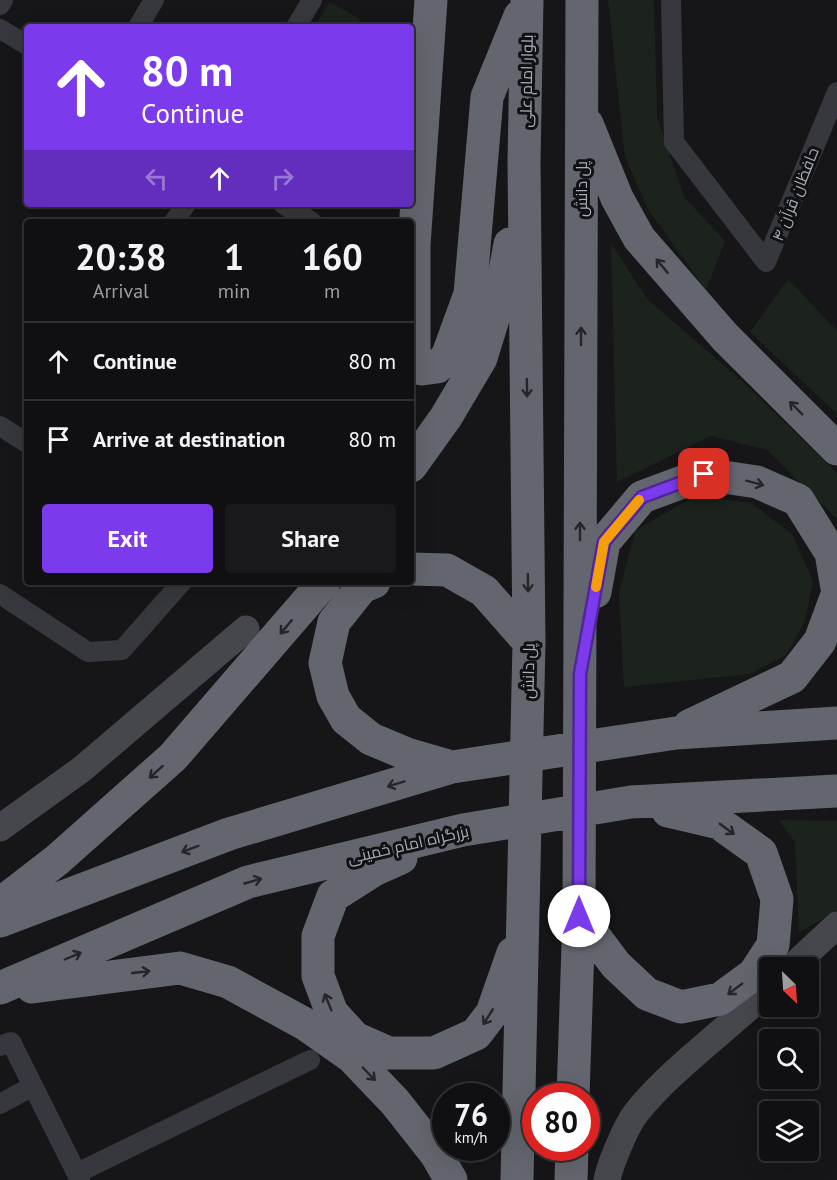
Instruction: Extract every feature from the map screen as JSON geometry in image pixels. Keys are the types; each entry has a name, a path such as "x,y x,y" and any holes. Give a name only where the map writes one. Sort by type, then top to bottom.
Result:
{"highway":[{"path":"414,254 431,0"},
{"path":"414,362 422,369 437,367 447,357 470,294 487,97 526,0"},
{"name":"بلوار امام علی","path":"524,162 526,0"},
{"path":"582,0 581,109 617,198 639,238 725,336 837,449"},
{"name":"پل دانش","path":"573,1083 579,916 581,109"},
{"path":"414,462 446,417 481,358 501,293 524,162"},
{"name":"پل دانش","path":"517,1180 529,642 524,162"},
{"path":"580,674 604,542 642,497 704,474 757,482 798,500 831,553 837,588"},
{"path":"414,569 447,570 484,591 529,642"},
{"path":"0,904 57,860 173,757 321,585"},
{"path":"367,585 362,587 333,622 325,663 333,696 346,719 371,739 407,754 452,767"},
{"path":"676,733 792,677 820,641 837,596"},
{"path":"0,921 229,834 452,767 676,733 837,723"},
{"name":"بزرگراه امام خمینی","path":"0,989 248,882 464,830 631,802 837,791"},
{"path":"579,916 616,965 647,994 681,1007 720,999 754,974 773,945 777,899 761,853 719,823 631,802"},
{"path":"464,830 374,870 333,896 318,936 318,976 332,1012 356,1038 389,1053 434,1053 476,1034 492,1013 523,923"},
{"path":"0,989 180,968 228,982 306,1024 352,1057 395,1102 436,1154 451,1180"},
{"path":"571,1180 572,1161"}],"street":[{"path":"0,5 3,0"},
{"path":"140,24 154,0"},
{"path":"298,24 312,0"},
{"name":"حافظان قرآن ۴","path":"671,0 674,142 766,262 837,92"},
{"path":"0,29 24,43"},
{"path":"288,207 307,219"},
{"path":"0,426 24,440"},
{"path":"0,594 88,652 105,653 122,650 179,585"},
{"path":"0,828 82,769 246,629"},
{"path":"802,957 837,925"},
{"path":"607,1180 609,1168 634,1114 672,1076 759,998"},
{"path":"0,1046 11,1042 78,1177 310,1060"},
{"path":"0,1104 33,1086"}],"shaded area":[{"path":"608,0 654,0 657,117 684,197 725,241 706,290 648,209 625,157"},
{"path":"329,2 360,19 359,24 317,24"},
{"path":"611,243 647,299 743,382 837,473 837,519 767,450 711,436 617,482"},
{"path":"788,279 837,331 837,414 750,332"},
{"path":"695,496 751,503 792,534 813,581 805,621 786,655 750,674 624,687 619,593 635,531"},
{"path":"779,820 837,821 837,911 799,932 795,842"}],"slow traffic":[{"path":"596,587 604,542 639,500"}],"route":[{"path":"579,916 580,674 604,542 642,497 704,474"}]}
